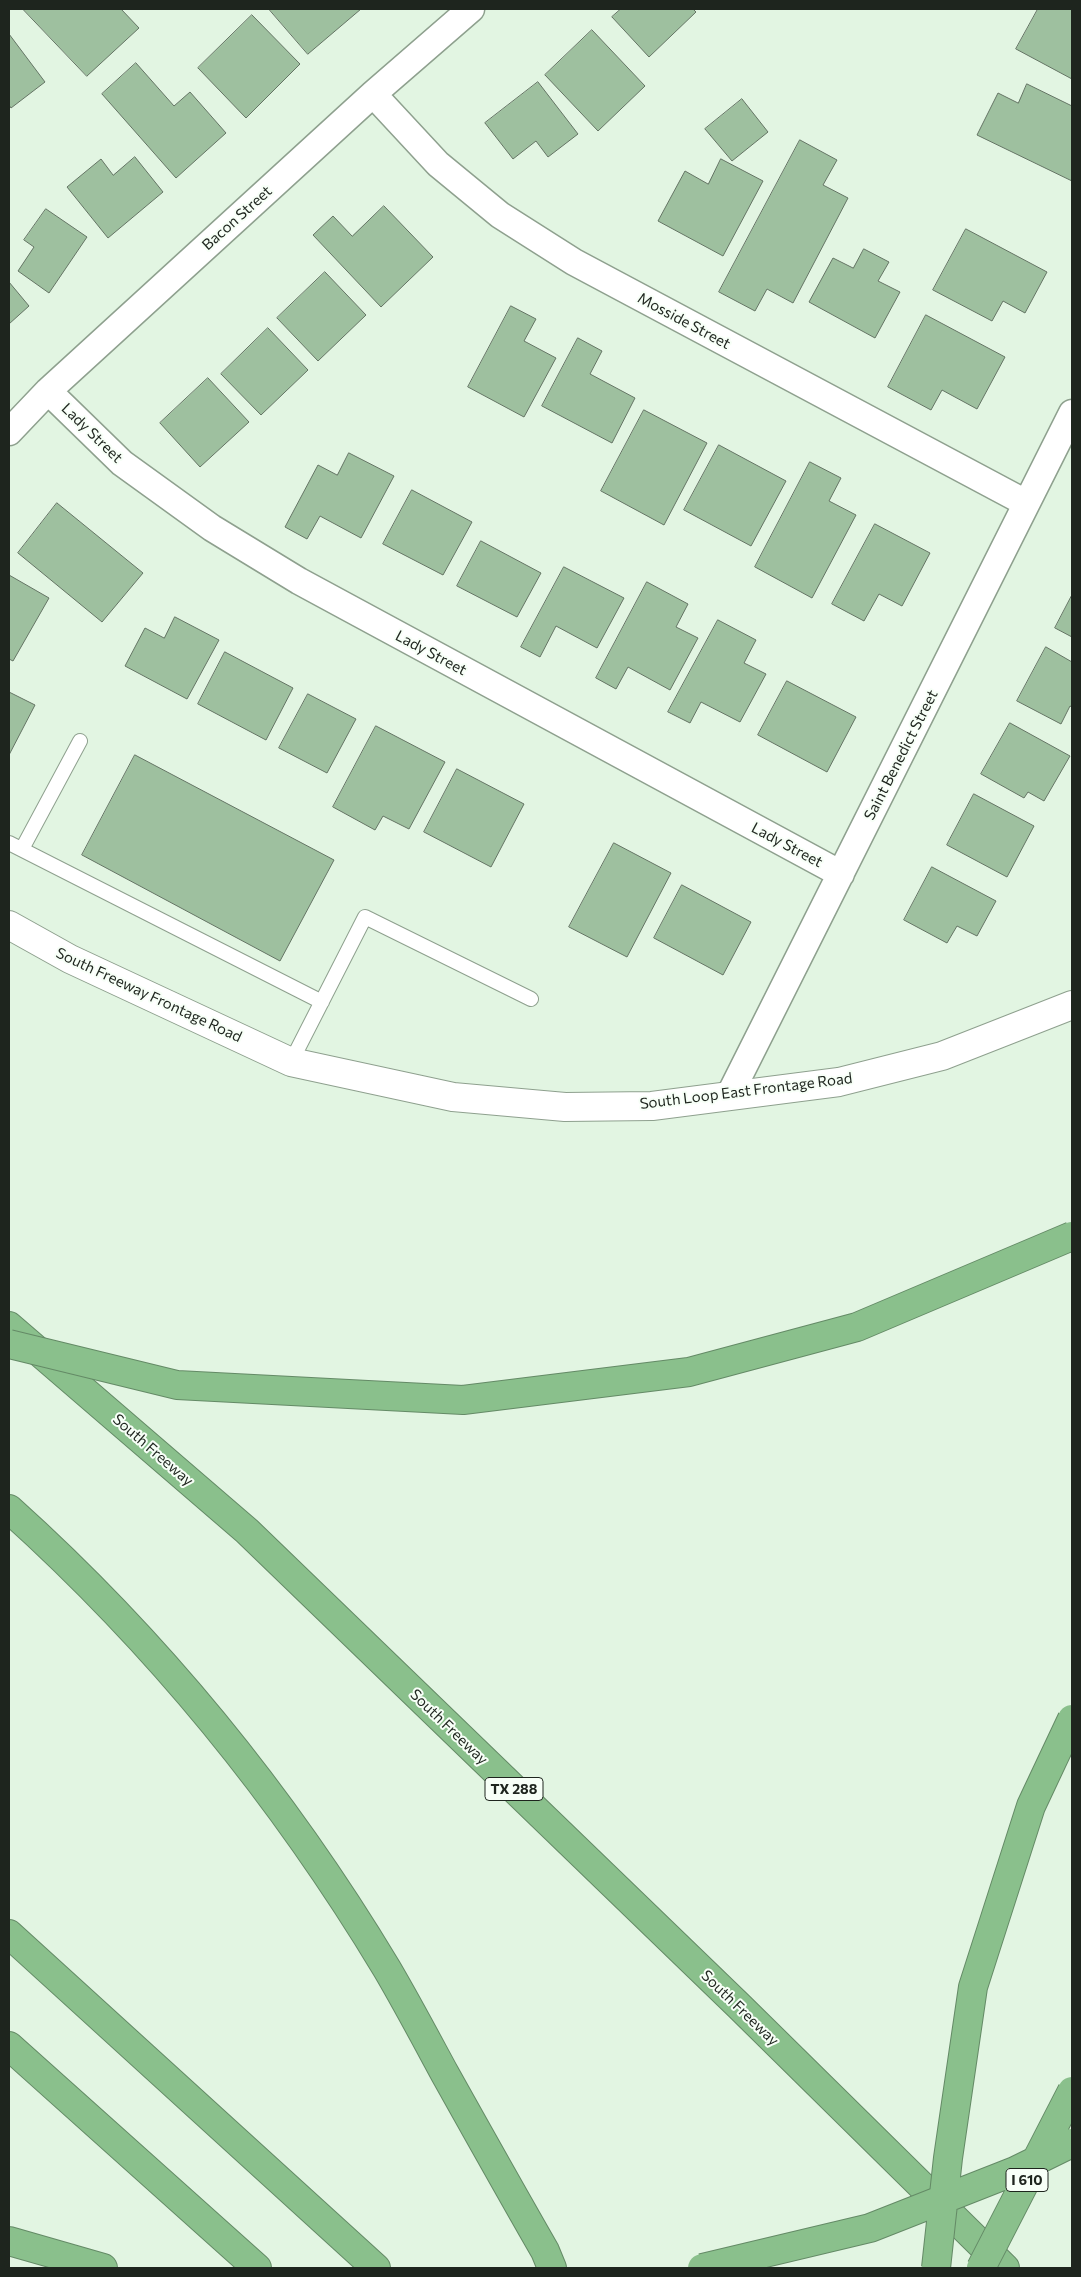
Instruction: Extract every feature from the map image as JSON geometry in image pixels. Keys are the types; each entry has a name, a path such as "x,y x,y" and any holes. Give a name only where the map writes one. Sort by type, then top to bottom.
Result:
{"highway":[{"path":"9,1344 177,1385 463,1400 689,1372 857,1326 1072,1236"},
{"name":"South Freeway","path":"9,1326 247,1531 739,2006 1005,2268"},
{"path":"9,1509 55,1551 193,1698 240,1755 308,1849 387,1968 545,2251 552,2268"},
{"path":"936,2268 948,2158 973,1987 1031,1806 1072,1719"},
{"path":"9,1934 376,2268"},
{"path":"9,2046 257,2268"},
{"name":"I 610","path":"981,2268 1072,2091"},
{"path":"702,2268 870,2228 1015,2171 1072,2143"},
{"path":"9,2241 103,2268"}],"main road":[{"name":"South Freeway Frontage Road","path":"9,925 70,959 291,1062"},
{"name":"South Loop East Frontage Road","path":"291,1062 453,1097 565,1106 652,1106 838,1082 942,1056 1072,1005"}],"street":[{"name":"Bacon Street","path":"9,432 48,391 373,94 471,9"},
{"name":"Mosside Street","path":"373,94 438,164 500,215 574,262 1026,503"},
{"name":"Lady Street","path":"48,391 122,463 212,528 299,581 841,874"},
{"name":"Saint Benedict Street","path":"729,1096 1072,413"}],"lane":[{"path":"22,849 80,741"},
{"path":"9,842 322,1002"},
{"path":"291,1062 365,917 531,999"}],"building":[{"path":"23,9 121,9 139,28 87,76"},
{"path":"269,9 361,9 308,54"},
{"path":"621,9 693,9 696,12 649,57 612,17"},
{"path":"1038,9 1072,9 1072,79 1016,49"},
{"path":"252,15 300,64 246,118 198,68"},
{"path":"592,30 645,86 598,131 545,75"},
{"path":"9,34 45,82 11,108 9,105"},
{"path":"136,63 174,106 190,92 226,133 176,178 102,94"},
{"path":"538,82 578,134 548,157 536,141 513,159 485,123"},
{"path":"1027,84 1072,106 1072,181 977,135 998,93 1018,103"},
{"path":"742,99 768,132 732,161 705,129"},
{"path":"800,140 837,160 823,185 848,198 793,303 767,289 755,311 719,292"},
{"path":"135,157 163,192 108,238 67,187 101,159 113,175"},
{"path":"721,159 763,181 723,256 658,221 685,171 708,184"},
{"path":"384,206 433,257 381,307 313,235 333,216 352,236"},
{"path":"46,209 87,237 49,293 18,271 34,247 24,240"},
{"path":"966,229 1047,272 1025,313 1003,301 992,321 933,290"},
{"path":"864,249 889,262 878,281 900,292 875,338 809,302 833,258 853,268"},
{"path":"325,272 366,315 318,361 277,318"},
{"path":"9,282 29,306 9,324"},
{"path":"511,306 536,319 524,341 556,358 524,417 468,387"},
{"path":"926,315 1005,357 977,409 942,390 931,410 888,387"},
{"path":"268,328 308,370 261,415 221,374"},
{"path":"578,338 602,351 590,374 635,398 612,443 542,406"},
{"path":"208,378 249,422 200,467 160,423"},
{"path":"644,410 707,443 664,525 601,491"},
{"path":"719,445 786,481 751,546 684,510"},
{"path":"349,453 394,476 361,538 320,516 307,539 285,527 318,465 337,475"},
{"path":"810,462 841,478 829,501 856,515 812,598 755,567"},
{"path":"412,490 472,522 443,575 383,544"},
{"path":"57,503 143,573 102,622 18,553"},
{"path":"875,524 930,553 902,606 879,594 864,621 832,604"},
{"path":"481,541 541,573 517,617 457,586"},
{"path":"564,567 624,598 597,648 556,626 540,657 521,647"},
{"path":"9,575 49,598 13,661 9,659"},
{"path":"647,582 688,604 676,627 698,638 670,690 628,667 616,689 596,678"},
{"path":"1072,595 1072,637 1055,628"},
{"path":"175,617 219,640 187,699 125,666 145,628 164,638"},
{"path":"718,620 756,640 744,663 766,674 740,722 701,702 690,723 668,712"},
{"path":"1046,647 1072,662 1072,707 1070,706 1061,724 1017,701"},
{"path":"225,652 293,688 266,740 198,704"},
{"path":"787,681 856,717 827,772 758,735"},
{"path":"9,692 35,705 9,755"},
{"path":"308,694 356,719 327,773 279,748"},
{"path":"1010,723 1070,756 1044,801 1028,792 1024,798 981,774"},
{"path":"376,726 445,762 409,829 383,816 375,830 333,807"},
{"path":"135,755 334,860 280,961 82,855"},
{"path":"457,769 524,804 491,867 424,832"},
{"path":"974,794 1034,826 1007,877 947,845"},
{"path":"614,843 671,873 627,957 569,927"},
{"path":"932,867 996,901 977,936 957,926 947,943 904,920"},
{"path":"682,885 751,922 723,975 654,938"}]}
